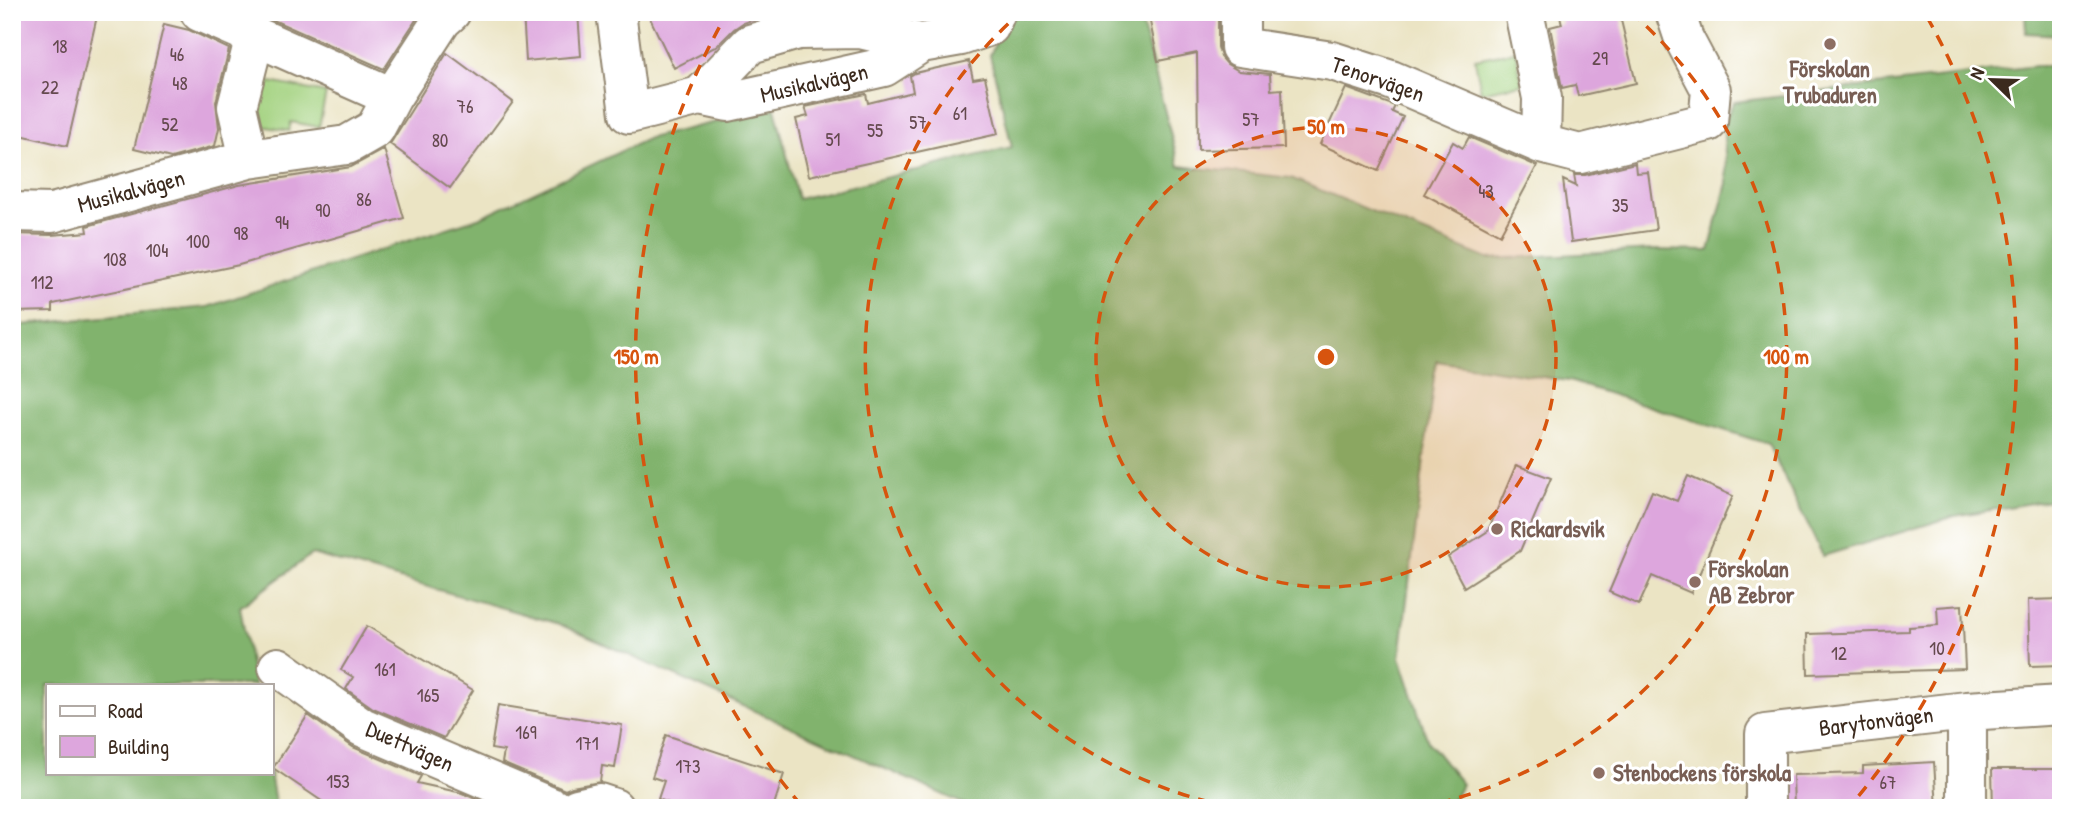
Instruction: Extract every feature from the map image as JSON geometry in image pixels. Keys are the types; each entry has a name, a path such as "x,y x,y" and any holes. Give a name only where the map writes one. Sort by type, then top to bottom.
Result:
{"street":[{"path":"200,12 392,97"},
{"name":"Musikalvägen","path":"12,212 52,213 249,159 347,145 374,129 442,20 451,12"},
{"name":"Musikalvägen","path":"616,12 628,114 700,96 729,102 884,67 921,43"},
{"name":"Musikalvägen","path":"700,96 750,44 798,21 860,29 921,43 961,36 990,26 996,12"},
{"name":"Tenorvägen","path":"1240,12 1240,47 1344,65 1391,80 1541,144 1580,154 1708,122 1711,90 1684,39 1675,12"},
{"path":"1524,12 1542,99 1541,144"},
{"path":"249,159 237,107 255,36"},
{"name":"Duettvägen","path":"278,667 362,727 553,808"},
{"name":"Barytonvägen","path":"1765,808 1765,734 1967,711 2061,705"},
{"path":"1967,711 1967,808"},
{"path":"577,808 599,803 614,808"}],"green space":[{"path":"1009,12 1139,12 1179,166 1291,178 1488,259 1654,250 1709,251 1727,183 1723,123 1734,102 2036,66 2061,66 2061,498 1955,516 1823,556 1768,444 1569,381 1436,361 1400,657 1428,742 1462,784 1448,808 973,808 559,624 312,554 240,607 254,684 46,684 46,774 270,774 276,808 12,808 12,326 207,307 481,217 649,138 775,108 798,199 1012,147 990,55"},
{"path":"2025,12 2061,12 2061,35 2026,33"},
{"path":"1516,51 1522,84 1481,92 1475,59"},
{"path":"260,80 326,93 319,127 291,122 289,131 251,124"}],"building":[{"path":"18,12 98,12 67,146 12,133 12,37"},
{"path":"255,12 421,12 384,69"},
{"path":"523,12 578,12 581,56 526,61"},
{"path":"647,12 775,12 743,23 717,46 674,68"},
{"path":"1148,12 1218,12 1218,47 1221,57 1239,71 1270,74 1271,90 1282,89 1284,148 1198,150 1197,53 1158,61"},
{"path":"1559,12 1619,12 1636,83 1578,96 1575,85 1562,88 1550,27 1562,24"},
{"path":"164,24 189,30 229,49 216,102 219,128 215,146 171,158 134,149"},
{"path":"447,53 513,102 450,188 390,144"},
{"path":"969,61 973,79 985,77 998,134 809,176 796,119 808,116 805,107 866,94 868,103 913,92 910,76 915,73"},
{"path":"1346,88 1395,106 1392,112 1403,117 1378,171 1320,144"},
{"path":"1469,137 1537,166 1500,235 1424,194 1453,142 1463,148"},
{"path":"384,149 404,218 239,265 53,304 53,311 12,312 12,234 88,232 87,226 239,185 351,167"},
{"path":"1635,163 1636,173 1648,172 1656,230 1571,242 1563,180 1576,186 1574,175 1585,175"},
{"path":"1516,465 1551,478 1520,551 1464,587 1448,557 1488,531"},
{"path":"1688,476 1733,496 1691,593 1652,576 1639,605 1609,592 1652,491 1677,501"},
{"path":"2061,599 2061,665 2030,666 2028,600"},
{"path":"1962,605 1965,669 1808,674 1807,634 1909,631 1909,627 1938,625 1937,607"},
{"path":"367,626 473,690 444,738 373,708 346,689 353,677 341,670"},
{"path":"498,705 622,725 615,768 602,766 600,782 565,790 502,763 504,751 491,749"},
{"path":"308,715 353,747 421,776 417,783 462,793 480,801 480,808 332,808 273,768"},
{"path":"666,735 784,774 773,808 667,808 669,803 658,799 664,781 652,777"},
{"path":"1934,762 1937,808 1794,808 1793,775 1863,773 1863,766"},
{"path":"1992,769 2061,769 2061,808 1993,808"}],"place":[{"name":"Förskolan Trubaduren","path":"1830,44"},
{"name":"Rickardsvik","path":"1497,529"},
{"name":"Förskolan AB Zebror","path":"1695,582"},
{"name":"Stenbockens förskola","path":"1599,773"}]}
